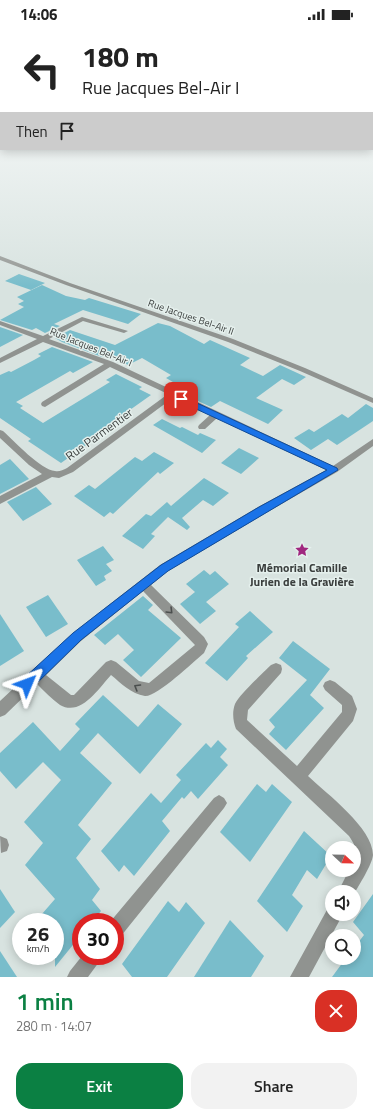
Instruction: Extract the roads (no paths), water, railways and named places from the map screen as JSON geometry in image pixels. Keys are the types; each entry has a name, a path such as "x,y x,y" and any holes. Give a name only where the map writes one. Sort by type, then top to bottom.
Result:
{"street":[{"name":"Rue Jacques Bel-Air II","path":"0,258 38,274 101,297 228,340 270,356 373,401"},
{"path":"0,361 82,319 124,331"},
{"name":"Rue Jacques Bel-Air I","path":"0,323 110,364 172,395 334,470"},
{"path":"45,404 110,364"},
{"name":"Rue Parmentier","path":"0,500 50,474 60,474 70,470 172,395"},
{"path":"202,427 215,415"},
{"path":"0,433 41,469 50,474"},
{"path":"0,710 77,637 143,584 197,547 334,470 373,442"},
{"path":"36,675 65,700 71,702 78,700 111,666 135,687 144,691 151,689 200,649 202,644 200,641 143,584"},
{"path":"276,669 241,706 240,718 245,729 355,830 363,842 365,856 350,885"},
{"path":"298,777 348,716 350,709 347,701 330,686"},
{"path":"124,919 219,803"},
{"path":"299,977 330,921"},
{"path":"76,977 86,965"}],"place":[{"name":"Mémorial Camille Jurien de la Gravière","path":"302,550"}]}
